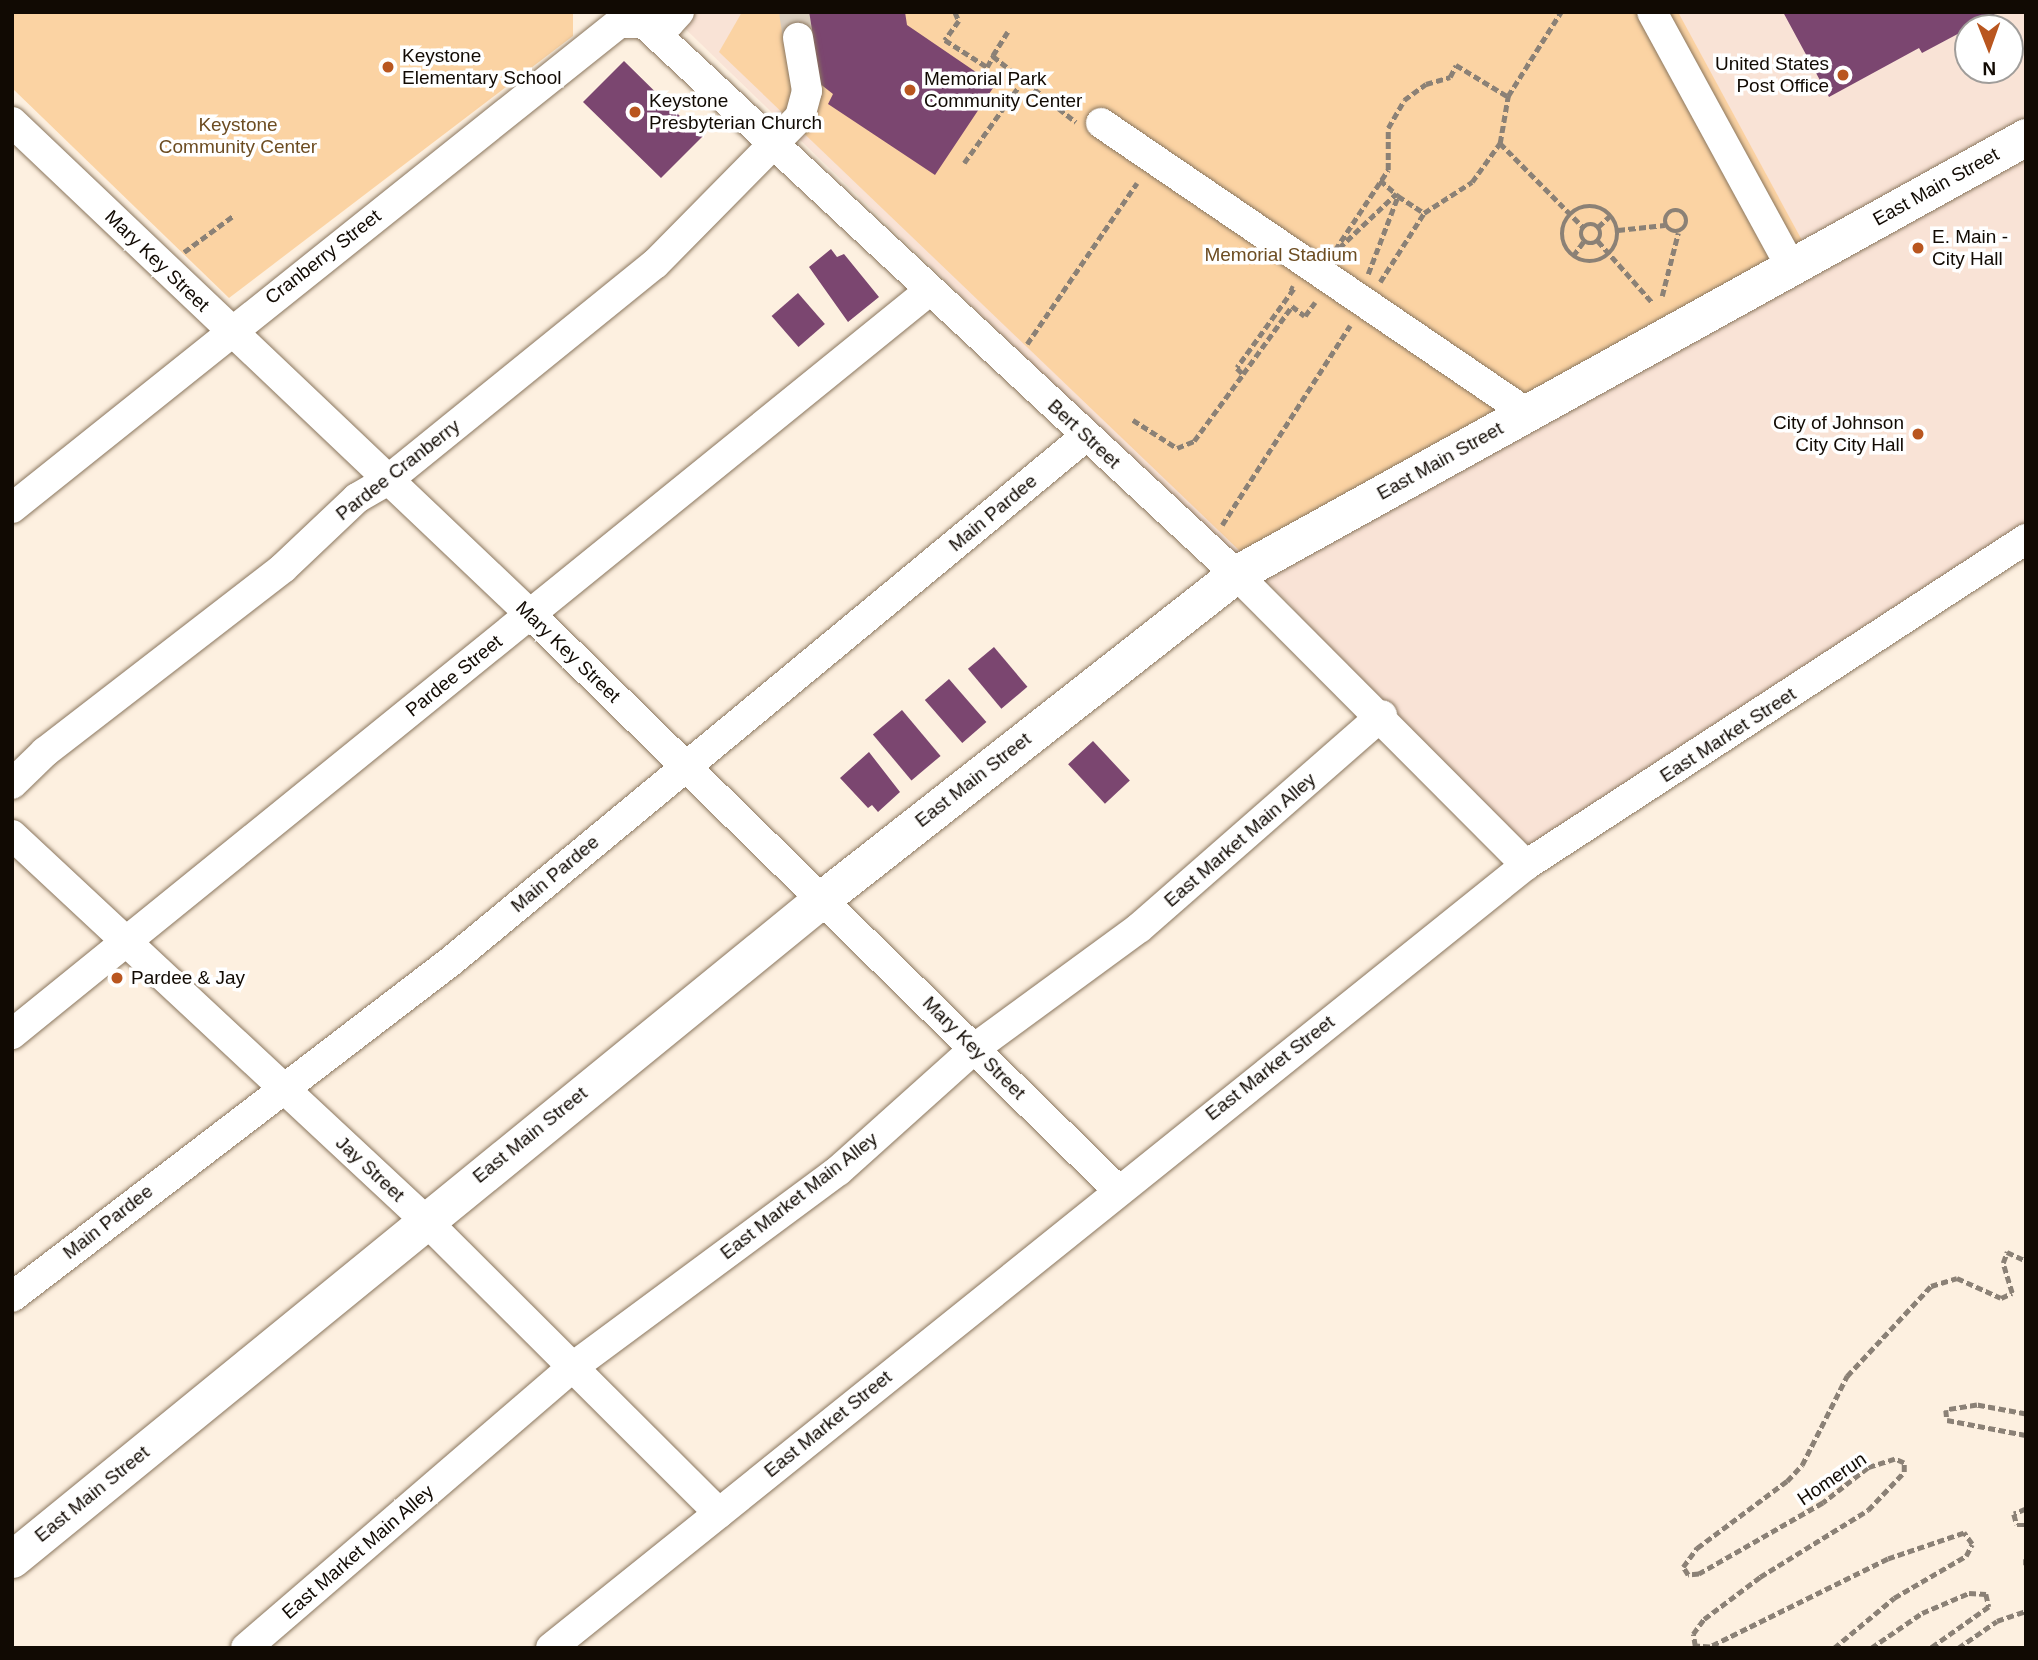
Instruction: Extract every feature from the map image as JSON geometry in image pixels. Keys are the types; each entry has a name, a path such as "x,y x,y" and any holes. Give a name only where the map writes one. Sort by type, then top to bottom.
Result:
{"main road":[{"name":"East Main Street","path":"12,1559 823,898 1236,574 2026,137"}],"street":[{"name":"Cranberry Street","path":"12,508 230,330 619,23 637,17 669,23 679,12"},
{"path":"1652,12 1791,267"},
{"name":"Bert Street","path":"637,17 1236,574 1381,716 1526,865"},
{"name":"Pardee Cranberry","path":"12,784 45,752 283,568 357,498 388,480 655,264 775,146 804,106 798,38"},
{"name":"Mary Key Street","path":"12,122 530,614 823,898 1117,1189"},
{"path":"1101,123 1370,288 1527,413"},
{"name":"Pardee Street","path":"12,1034 929,291"},
{"name":"Main Pardee","path":"12,1297 450,962 685,764 1086,436"},
{"name":"East Market Street","path":"551,1648 1117,1189 1526,865 2026,539"},
{"name":"East Market Main Alley","path":"246,1648 573,1367 838,1171 975,1048 1139,928 1381,716"},
{"name":"Jay Street","path":"12,835 425,1220 719,1513"}],"path":[{"path":"955,12 959,21"},
{"path":"964,12 945,40 987,67 993,56"},
{"path":"1216,536 1370,288 1424,213 1472,182 1500,143 1508,96 1561,12"},
{"path":"1397,195 1335,250 1388,170 1388,128 1398,107 1415,91 1450,77 1456,65 1508,96"},
{"path":"964,163 1021,82"},
{"path":"1500,143 1584,228 1598,227 1611,215"},
{"path":"1130,173 1137,183 1148,190"},
{"path":"1380,180 1424,213"},
{"path":"1020,353 1137,183"},
{"path":"1370,288 1397,195"},
{"path":"1586,206 1611,215 1618,230 1610,254 1588,262 1573,256 1562,232 1570,215 1586,206"},
{"path":"1662,296 1678,233 1687,222 1680,210 1666,214 1665,225"},
{"path":"164,267 233,216"},
{"path":"1618,230 1665,225 1678,233"},
{"path":"1598,227 1598,241 1652,302"},
{"path":"1573,256 1584,241 1584,228"},
{"path":"1584,241 1598,241"},
{"path":"1243,374 1237,368 1294,289 1282,282"},
{"path":"1133,420 1177,448 1195,440 1292,306 1305,316"},
{"name":"Homerun","path":"1834,1648 1894,1598 1966,1556 1972,1544 1964,1534 1888,1559 1710,1647 1695,1646 1693,1634 1704,1619 1760,1577 1868,1510 1904,1472 1904,1463 1895,1459 1868,1468 1823,1503 1699,1574 1688,1576 1683,1567 1697,1548 1787,1481 1802,1465 1847,1376 1931,1286 1957,1278 2001,1298 2012,1293 2003,1263 2007,1252 2026,1261"},
{"path":"2026,1414 1977,1405 1946,1410 1947,1420 2026,1435"},
{"path":"2026,1510 2014,1514 2017,1525 2026,1525"},
{"path":"2026,1559 2026,1565"},
{"path":"1871,1648 1922,1613 1969,1593 1986,1594 1989,1606 1931,1648"},
{"path":"1958,1648 1997,1621 2026,1611"}],"shaded area":[{"path":"668,12 2026,12 2026,526 1534,847 1500,824 1301,621 1292,606 1020,353"}],"green space":[{"name":"Keystone Community Center","path":"12,12 573,12 573,36 229,298 12,88"},
{"name":"Memorial Stadium","path":"742,12 1678,12 1804,244 1242,553 719,52"}],"building":[{"name":"Memorial Park Community Center","path":"808,12 905,12 907,25 995,85 935,175 828,104 833,94 819,83"},
{"name":"United States Post Office","path":"1783,12 1999,12 1954,14 1954,36 1922,53 1919,48 1829,97"},
{"name":"Keystone Presbyterian Church","path":"624,61 689,125 693,122 705,134 661,178 583,102"},
{"path":"831,249 837,257 844,254 879,297 848,322 809,267"},
{"path":"798,293 825,324 798,347 772,316"},
{"path":"994,647 1027,687 1001,709 968,669"},
{"path":"949,679 986,722 962,743 925,700"},
{"path":"902,710 941,756 911,780 873,734"},
{"path":"1093,741 1130,780 1105,804 1068,764"},
{"path":"869,752 900,792 878,812 872,805 868,808 840,778"}],"tunnel":[{"path":"794,12 798,38"}],"place":[{"name":"Keystone Elementary School","path":"388,67"},
{"name":"United States Post Office","path":"1843,75"},
{"name":"Memorial Park Community Center","path":"910,90"},
{"name":"Keystone Presbyterian Church","path":"635,112"},
{"name":"E. Main - City Hall","path":"1918,248"},
{"name":"City of Johnson City City Hall","path":"1918,434"},
{"name":"Pardee & Jay","path":"117,978"}]}
